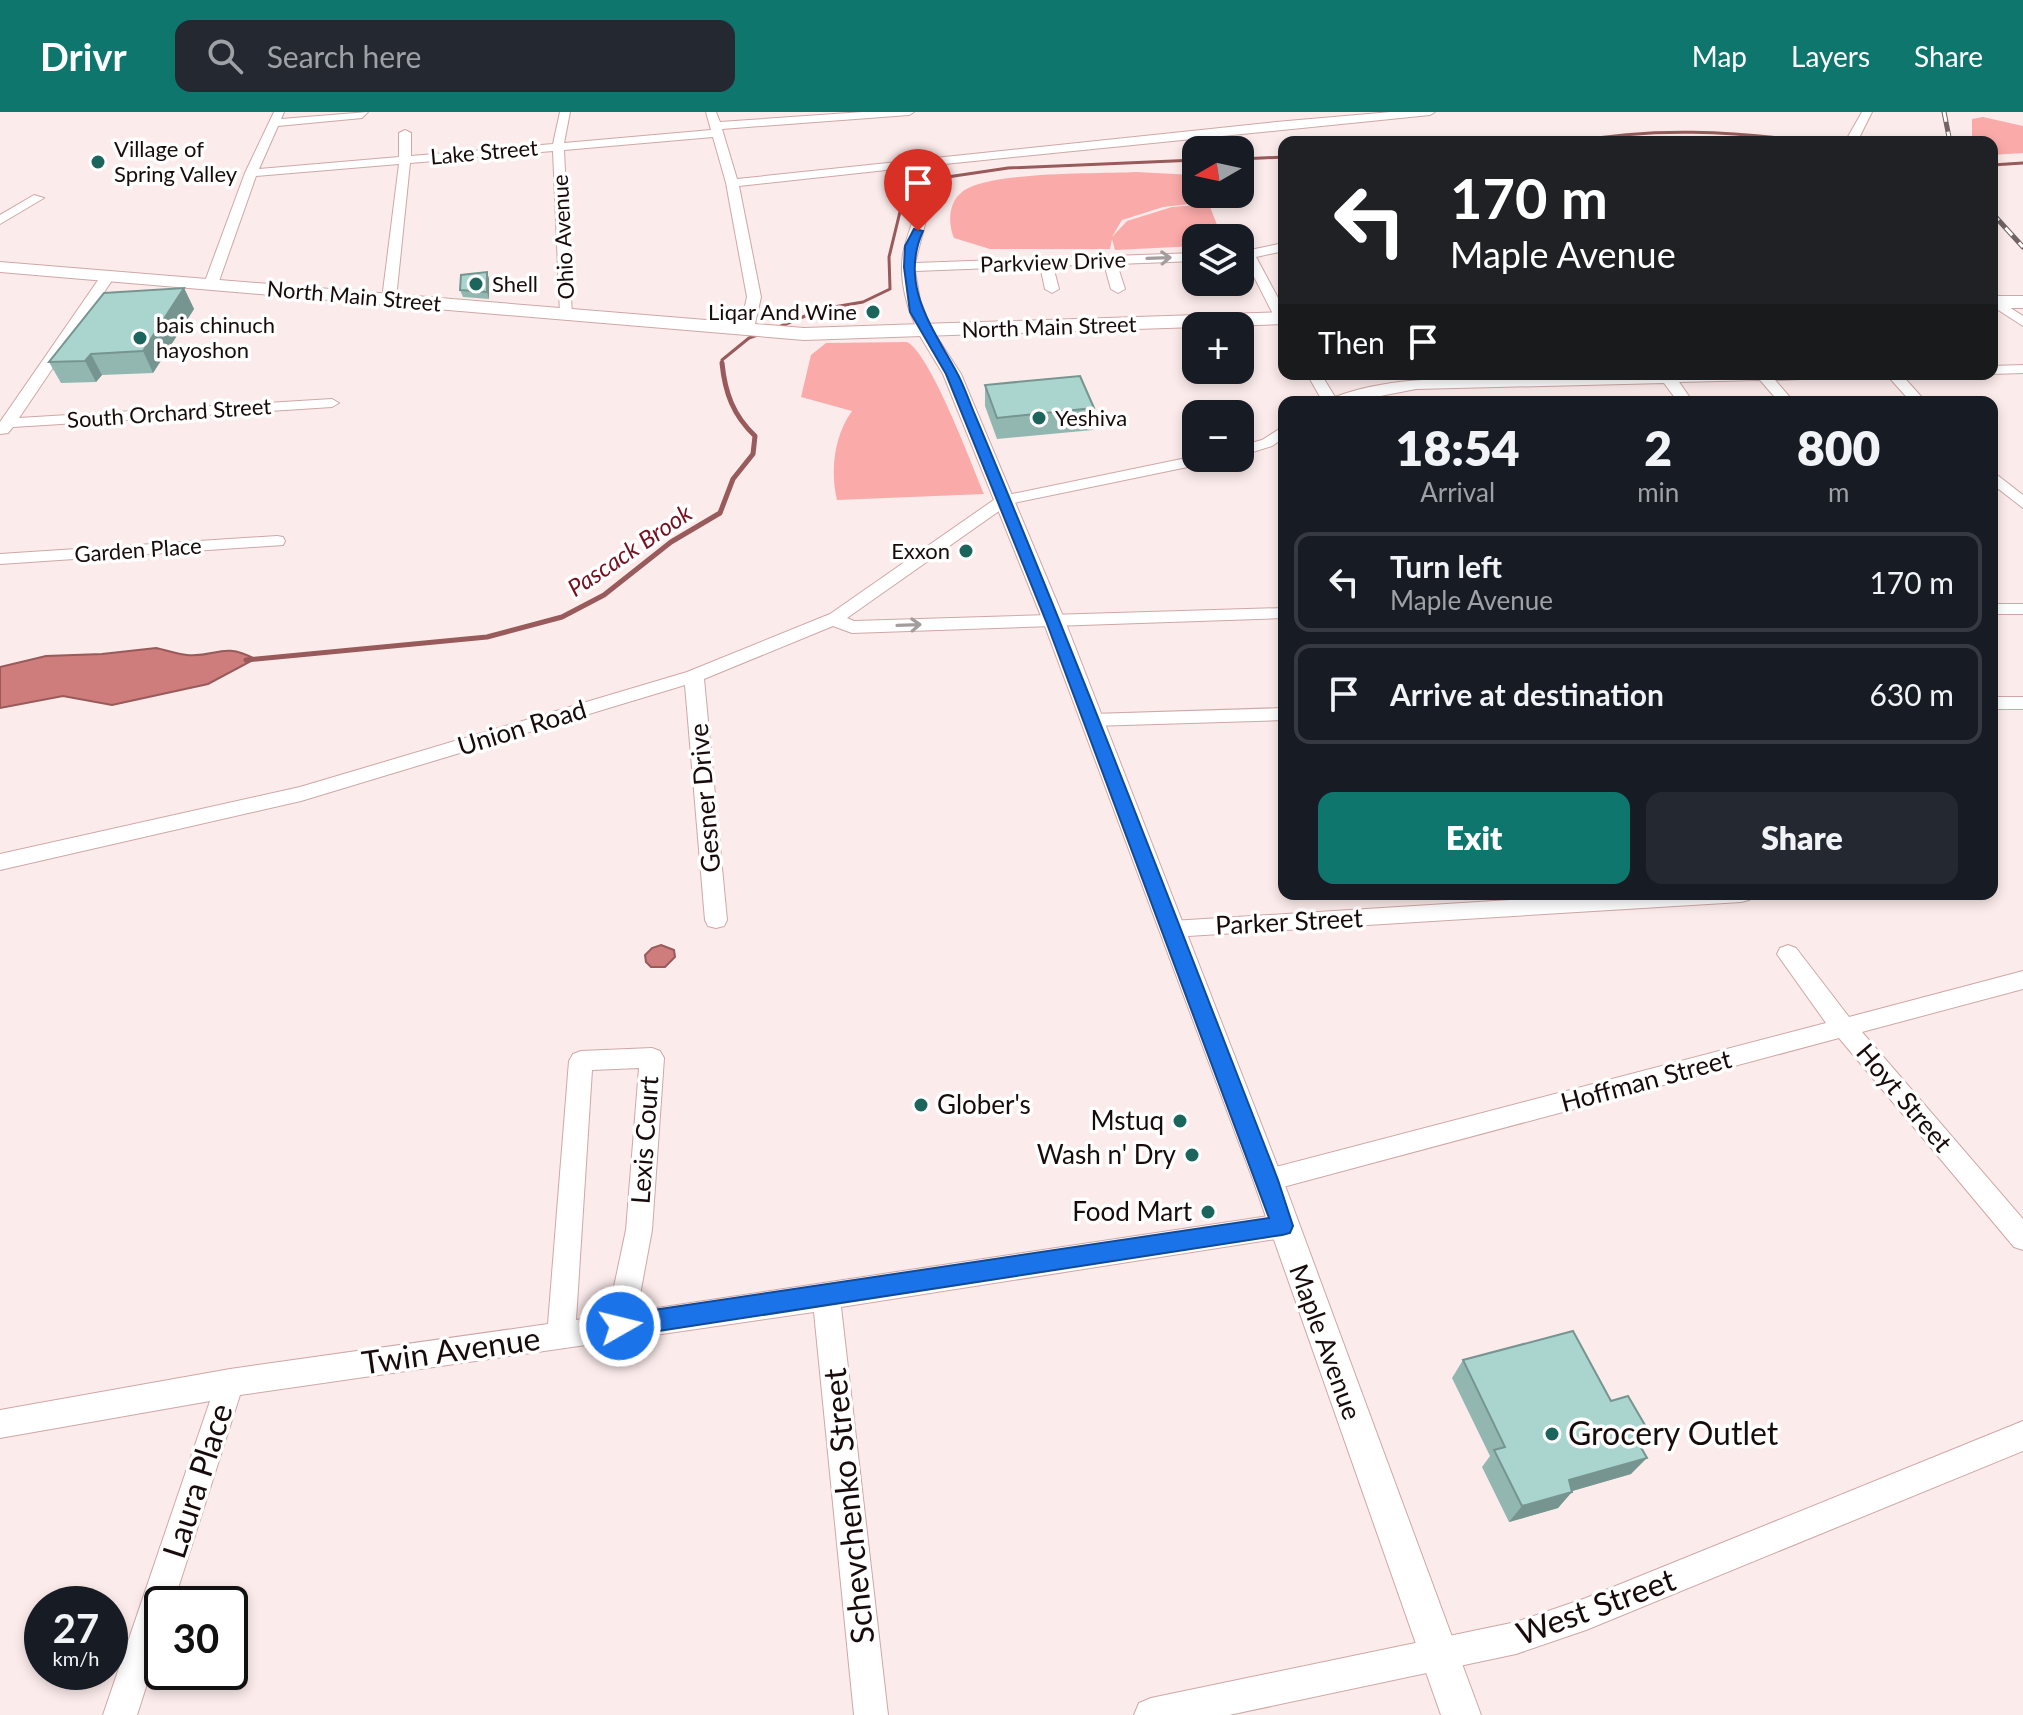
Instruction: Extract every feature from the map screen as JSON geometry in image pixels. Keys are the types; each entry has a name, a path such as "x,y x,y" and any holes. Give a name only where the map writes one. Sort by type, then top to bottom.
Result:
{"main road":[{"name":"North Main Street","path":"0,267 837,335 1278,319"},
{"path":"1998,301 2023,302"}],"street":[{"path":"211,284 251,173 277,117 362,115 363,112"},
{"name":"Ohio Avenue","path":"565,112 558,145 567,314"},
{"path":"711,112 732,183 762,330"},
{"name":"Lake Street","path":"251,173 909,112"},
{"path":"732,183 922,176 1276,125 1430,112"},
{"path":"1854,136 1867,112"},
{"path":"389,299 405,159 405,133"},
{"name":"Maple Avenue","path":"922,176 928,200 911,246 910,289 925,331 952,374 1054,621 1268,1180 1282,1226 1461,1715"},
{"path":"0,220 38,198"},
{"path":"1254,252 1278,248"},
{"name":"Parkview Drive","path":"910,267 1182,257"},
{"path":"1109,259 1118,289"},
{"path":"1045,262 1052,289"},
{"path":"1254,271 1278,311"},
{"path":"4,429 108,276"},
{"path":"1998,304 2023,322"},
{"path":"1998,370 2023,369"},
{"path":"1351,396 1416,385 1555,380"},
{"path":"1768,380 1782,396"},
{"path":"1899,380 1913,396"},
{"name":"South Orchard Street","path":"4,429 332,403"},
{"path":"1254,447 1278,435"},
{"path":"1004,500 1182,463"},
{"path":"1998,485 2023,503"},
{"name":"Union Road","path":"0,862 301,794 694,676 833,619 1004,500"},
{"name":"Garden Place","path":"0,559 277,541"},
{"path":"1998,609 2023,609"},
{"path":"833,619 852,627 1278,613"},
{"name":"Gesner Drive","path":"694,676 716,920"},
{"path":"1998,703 2023,703"},
{"path":"1092,720 1278,714"},
{"name":"Parker Street","path":"1172,929 1643,900"},
{"name":"Hoyt Street","path":"1788,954 1846,1029 2023,1238"},
{"name":"Hoffman Street","path":"1268,1180 2023,980"},
{"name":"Lexis Court","path":"561,1335 581,1061 652,1058 639,1230 620,1326"},
{"name":"Twin Avenue","path":"0,1424 230,1383 826,1297 1282,1226"},
{"name":"Schevchenko Street","path":"826,1297 871,1715"},
{"name":"Laura Place","path":"120,1715 230,1383"},
{"name":"West Street","path":"1151,1715 1516,1638 1586,1614 2023,1436"}],"shaded area":[{"path":"1983,117 2023,126 2023,153 1998,155 1998,136 1972,136 1972,119"},
{"path":"1072,174 1182,174 1182,205 1163,207 1122,220 1112,237 1127,221 1172,207 1211,208 1217,224 1182,224 1182,247 1115,250 1112,239 1110,249 990,249 954,238 950,214 962,192 995,180"},
{"path":"907,342 916,350 938,387 984,494 837,500 834,477 837,442 852,411 801,397 811,355 826,343"},
{"path":"156,648 187,655 235,651 255,659 208,684 112,705 63,696 0,708 0,667 46,656"},
{"path":"661,945 674,950 675,957 665,967 651,967 645,955"}],"building":[{"path":"487,272 487,292 460,290 461,275"},
{"path":"184,288 143,351 91,354 85,361 49,362 104,293"},
{"path":"1080,376 1094,408 997,418 985,385"},
{"name":"Grocery Outlet","path":"1573,1331 1611,1401 1628,1396 1649,1432 1635,1437 1647,1458 1569,1480 1572,1492 1522,1506 1494,1450 1505,1447 1463,1360"}],"waterway":[{"name":"Pascack Brook","path":"1612,136 1692,132 1762,136"},
{"name":"Pascack Brook","path":"1254,158 1278,157"},
{"name":"Pascack Brook","path":"774,329 822,309 863,302 890,289 889,257 907,183 1008,168 1182,161"},
{"name":"Pascack Brook","path":"1998,165 2023,163"},
{"name":"Pascack Brook","path":"722,363 749,338 760,334"},
{"name":"Pascack Brook","path":"246,660 487,637 562,617 604,595 671,542 720,513 733,479 753,454 755,436 731,403 722,363"}],"railway":[{"path":"1944,112 1949,136"},
{"path":"1998,220 2023,247"}],"place":[{"name":"Village of Spring Valley","path":"98,162"},
{"name":"Shell","path":"476,284"},
{"name":"Liqar And Wine","path":"873,312"},
{"name":"bais chinuch hayoshon","path":"140,338"},
{"name":"Yeshiva","path":"1039,418"},
{"name":"Exxon","path":"966,551"},
{"name":"Glober's","path":"921,1105"},
{"name":"Mstuq","path":"1180,1121"},
{"name":"Wash n' Dry","path":"1192,1155"},
{"name":"Food Mart","path":"1208,1212"},
{"name":"Grocery Outlet","path":"1552,1434"}],"route":[{"path":"620,1326 1282,1226 1268,1180 1054,621 952,374 916,312 910,289 910,267 911,246 918,231"}]}
